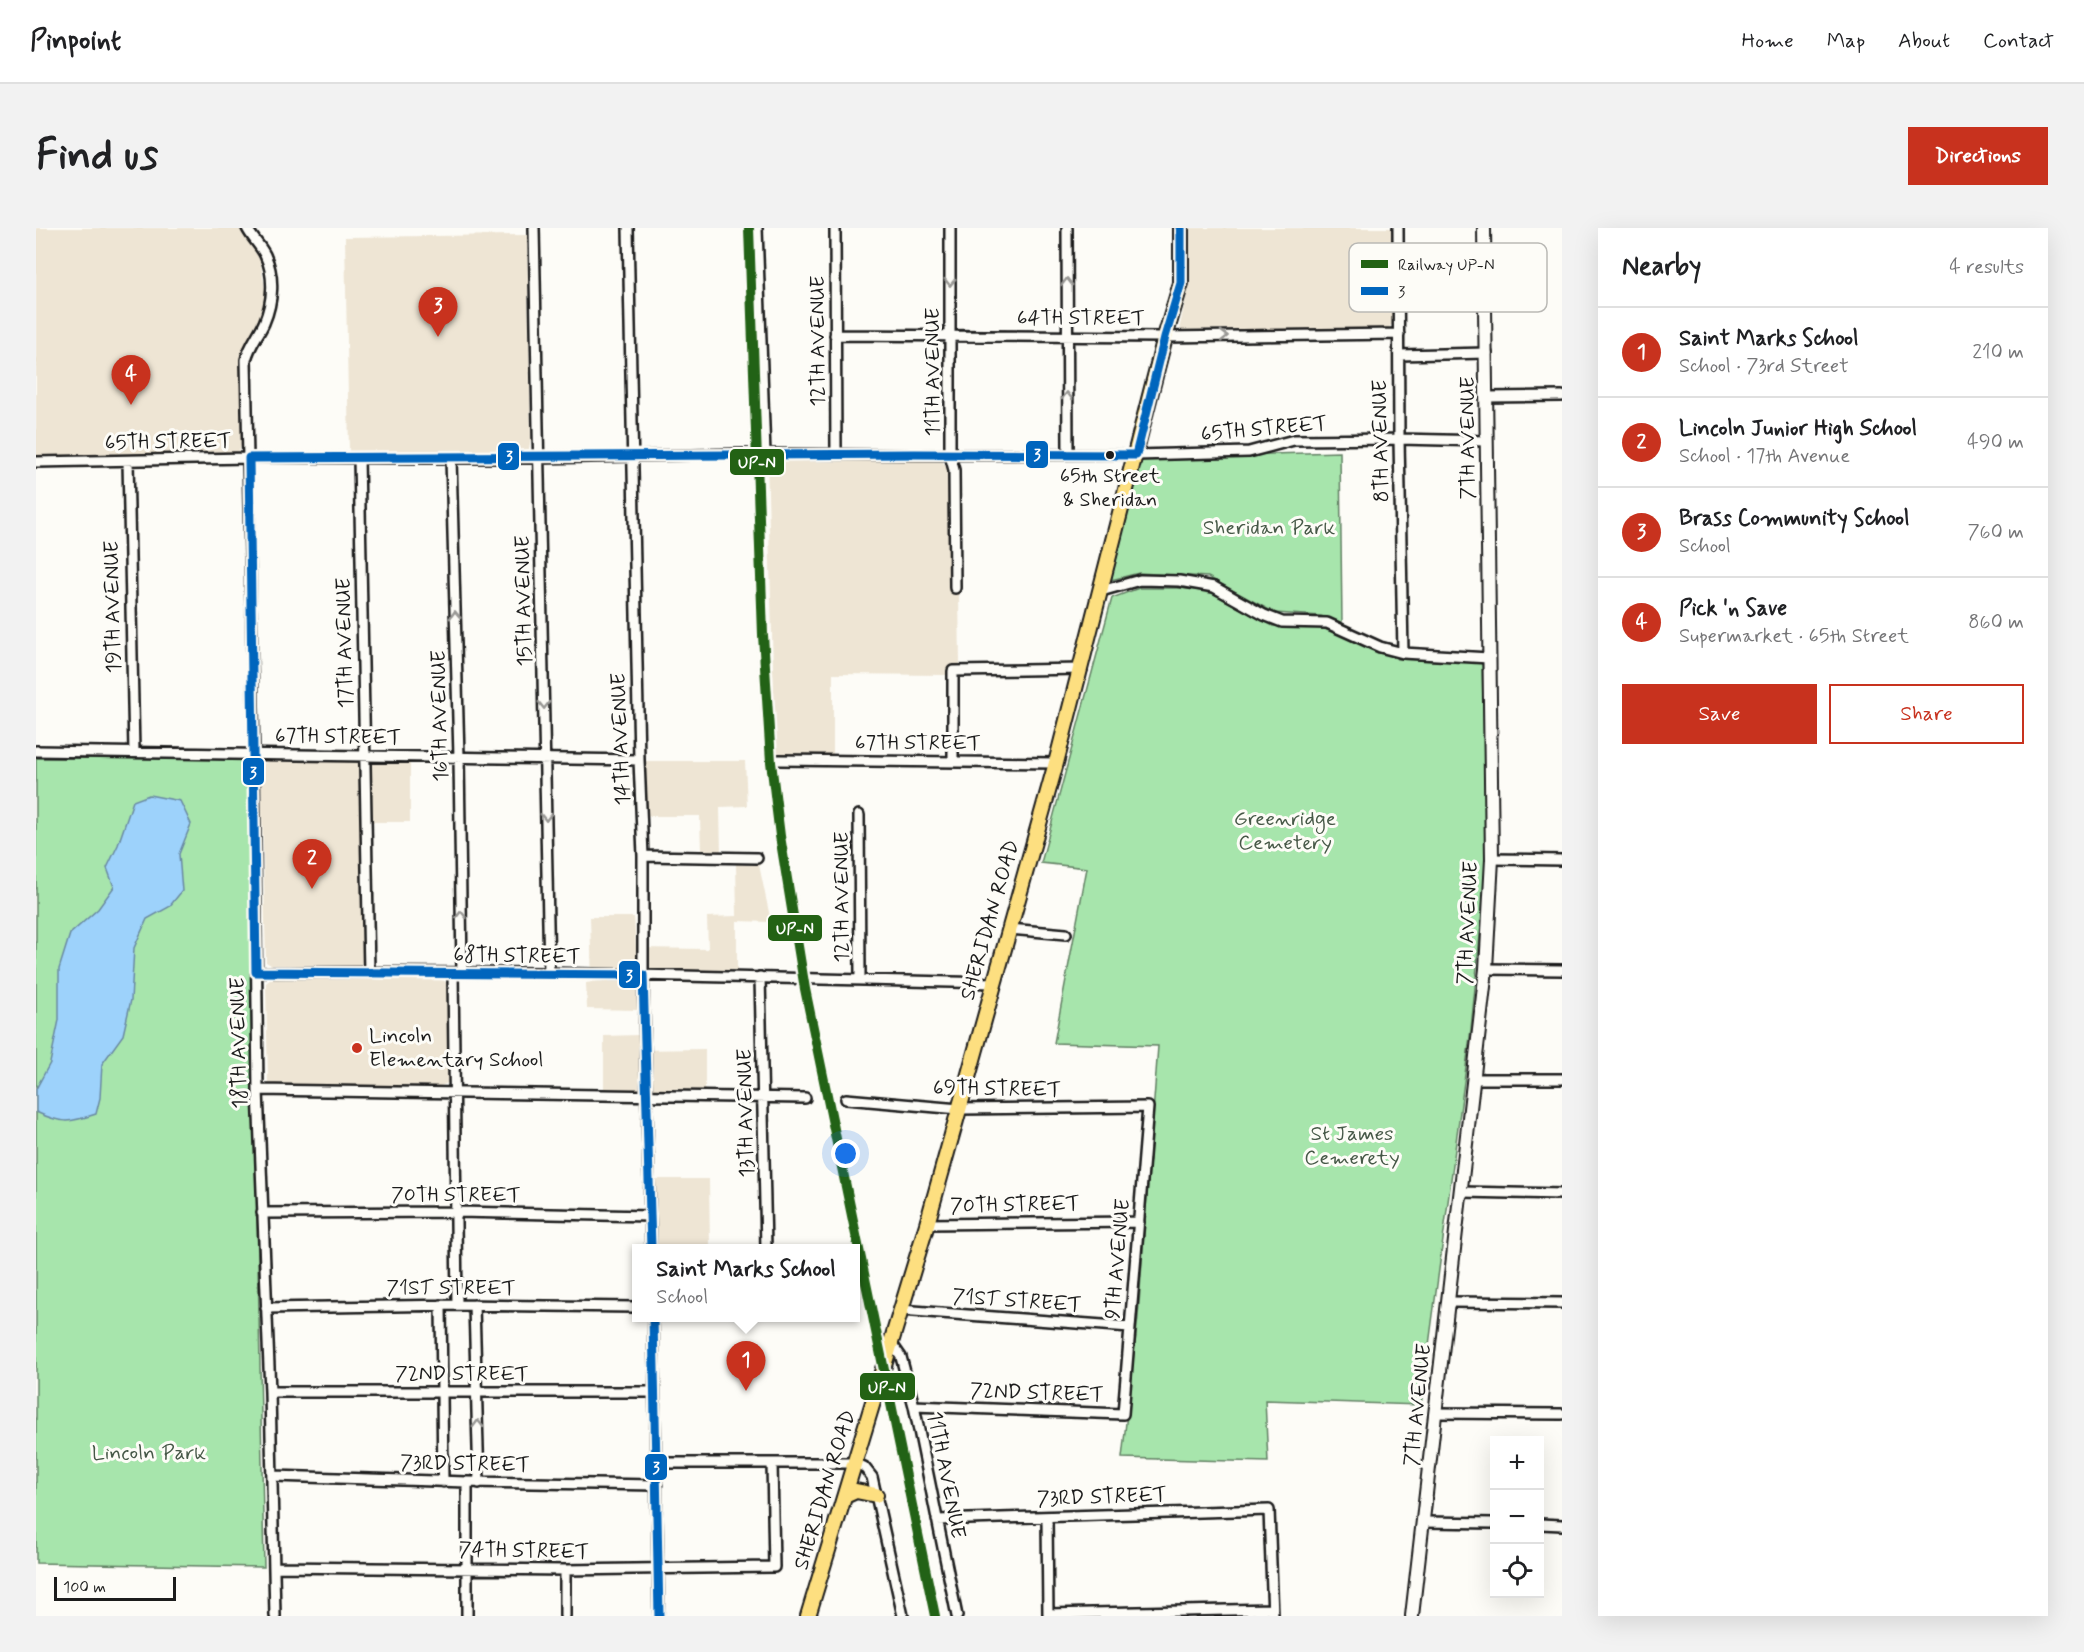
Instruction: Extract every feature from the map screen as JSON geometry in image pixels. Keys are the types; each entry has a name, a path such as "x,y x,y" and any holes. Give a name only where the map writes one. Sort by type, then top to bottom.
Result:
{"main road":[{"name":"SHERIDAN ROAD","path":"808,1616 927,1224 1082,669 1165,336 1181,283 1181,228"},
{"path":"845,1496 856,1491 876,1495"}],"street":[{"name":"18TH AVENUE","path":"247,228 260,246 269,265 272,289 268,313 246,360 258,1090 273,1476 275,1616"},
{"name":"15TH AVENUE","path":"534,228 549,973"},
{"name":"14TH AVENUE","path":"628,228 643,856 643,975 651,1244"},
{"path":"757,228 765,454"},
{"name":"12TH AVENUE","path":"836,228 836,454"},
{"name":"11TH AVENUE","path":"950,228 951,455 954,470 955,588"},
{"path":"1067,228 1068,454"},
{"name":"8TH AVENUE","path":"1398,228 1398,243"},
{"name":"7TH AVENUE","path":"1484,228 1484,243"},
{"name":"8TH AVENUE","path":"1399,312 1403,653"},
{"name":"7TH AVENUE","path":"1412,1616 1486,969 1492,859 1486,312"},
{"name":"64TH STREET","path":"835,335 1399,334"},
{"path":"1399,355 1487,353"},
{"path":"1487,397 1562,396"},
{"name":"65TH STREET","path":"36,462 765,454 1136,455 1249,453 1294,440 1487,441"},
{"name":"17TH AVENUE","path":"359,458 369,972"},
{"name":"16TH AVENUE","path":"451,458 459,757 458,973 453,1093 458,1212 458,1305"},
{"name":"19TH AVENUE","path":"128,461 134,752"},
{"path":"1101,591 1140,580 1179,581 1214,587 1282,622 1327,623 1380,647 1403,653 1489,658"},
{"path":"953,761 953,670 1082,669"},
{"name":"67TH STREET","path":"36,751 639,760"},
{"name":"67TH STREET","path":"779,760 1056,763"},
{"name":"12TH AVENUE","path":"859,816 860,979"},
{"path":"643,856 757,858"},
{"path":"1492,859 1562,860"},
{"path":"1009,928 1066,934"},
{"path":"1486,969 1562,970"},
{"name":"68TH STREET","path":"256,972 549,973 994,983"},
{"name":"13TH AVENUE","path":"760,977 766,1244"},
{"path":"1473,1079 1562,1079"},
{"path":"258,1090 805,1098"},
{"name":"69TH STREET","path":"846,1099 959,1109 1148,1107"},
{"name":"9TH AVENUE","path":"1123,1414 1148,1107"},
{"path":"1462,1192 1562,1194"},
{"name":"70TH STREET","path":"262,1213 458,1212 650,1216"},
{"name":"70TH STREET","path":"927,1224 1139,1222"},
{"path":"1449,1302 1562,1303"},
{"path":"441,1305 443,1482"},
{"name":"71ST STREET","path":"266,1308 441,1305 632,1307"},
{"path":"474,1305 479,1483"},
{"name":"71ST STREET","path":"900,1310 1130,1327"},
{"path":"653,1322 659,1616"},
{"name":"11TH AVENUE","path":"892,1344 901,1357 914,1406 957,1616"},
{"name":"72ND STREET","path":"270,1392 654,1392"},
{"name":"72ND STREET","path":"914,1406 1123,1414"},
{"path":"1437,1413 1562,1414"},
{"path":"656,1463 855,1463 864,1467 872,1477 903,1616"},
{"name":"74TH STREET","path":"275,1567 565,1570 774,1567 772,1463"},
{"name":"73RD STREET","path":"273,1476 479,1483 657,1485"},
{"path":"467,1482 467,1616"},
{"name":"73RD STREET","path":"937,1520 1269,1510 1272,1612"},
{"path":"1047,1517 1048,1615 1272,1612"},
{"path":"1424,1522 1490,1523"},
{"path":"1544,1524 1562,1525"},
{"path":"565,1570 565,1616"}],"shaded area":[{"path":"36,228 241,228 260,260 266,295 257,326 241,354 242,444 238,453 197,453 197,459 36,462"},
{"path":"1190,228 1394,228 1394,243 1349,243 1349,312 1393,312 1393,324 1388,328 1181,330 1180,325 1189,284"},
{"path":"527,235 531,438 529,449 349,452 345,237"},
{"path":"767,459 942,460 951,480 953,592 959,592 960,666 949,667 948,675 833,674 833,754 777,755"},
{"path":"270,761 410,763 410,822 360,822 362,961 358,968 271,965 266,962 261,770 264,763"},
{"path":"644,761 745,761 747,806 720,807 721,853 701,852 700,816 645,816"},
{"path":"736,864 759,865 771,922 737,921 737,970 636,971 638,1010 587,1009 586,983 592,982 590,917 634,917 636,948 708,949 707,917 737,916"},
{"name":"Lincoln Elementary School","path":"271,979 445,981 447,985 448,1083 440,1086 268,1084 266,983"},
{"path":"639,1035 639,1050 705,1049 705,1090 604,1089 604,1036"},
{"path":"653,1179 709,1179 710,1244 655,1244"}],"green space":[{"name":"Sheridan Park","path":"1340,452 1342,624 1321,616 1275,613 1208,577 1139,573 1111,580 1141,458"},
{"name":"Greenridge Cemetery","path":"1139,588 1180,588 1210,592 1273,626 1310,627 1338,631 1398,659 1482,663 1487,863 1471,1029 1421,1405 1265,1400 1268,1462 1122,1458 1138,1317 1158,1046 1054,1043 1087,868 1041,863 1112,598"},
{"name":"Lincoln Park","path":"36,758 248,759 264,1567 36,1563"}],"water":[{"path":"149,795 180,801 191,824 179,854 182,891 169,907 147,919 134,948 131,1000 123,1035 102,1064 100,1098 96,1114 66,1121 53,1119 36,1112 36,1089 50,1063 59,1020 59,969 70,934 98,909 114,887 107,868 118,845 133,801"}],"rail line":[{"name":"UP-N","path":"749,228 763,635 771,762 780,836 805,989 858,1244"},
{"name":"UP-N","path":"860,1254 935,1616"}],"transit line":[{"name":"3","path":"651,1244 643,975 256,972 249,458 1136,455 1165,337 1181,283 1181,228"},
{"name":"3","path":"653,1322 659,1616"}],"place":[{"name":"Brass Community School","path":"438,337"},
{"name":"Pick 'n Save","path":"131,405"},
{"name":"65th Street & Sheridan","path":"1110,455"},
{"name":"Lincoln Junior High School","path":"312,889"},
{"name":"Lincoln Elementary School","path":"357,1048"},
{"name":"Saint Marks School","path":"746,1391"}],"park label":[{"name":"St James Cemerety","path":"1352,1146"}]}
